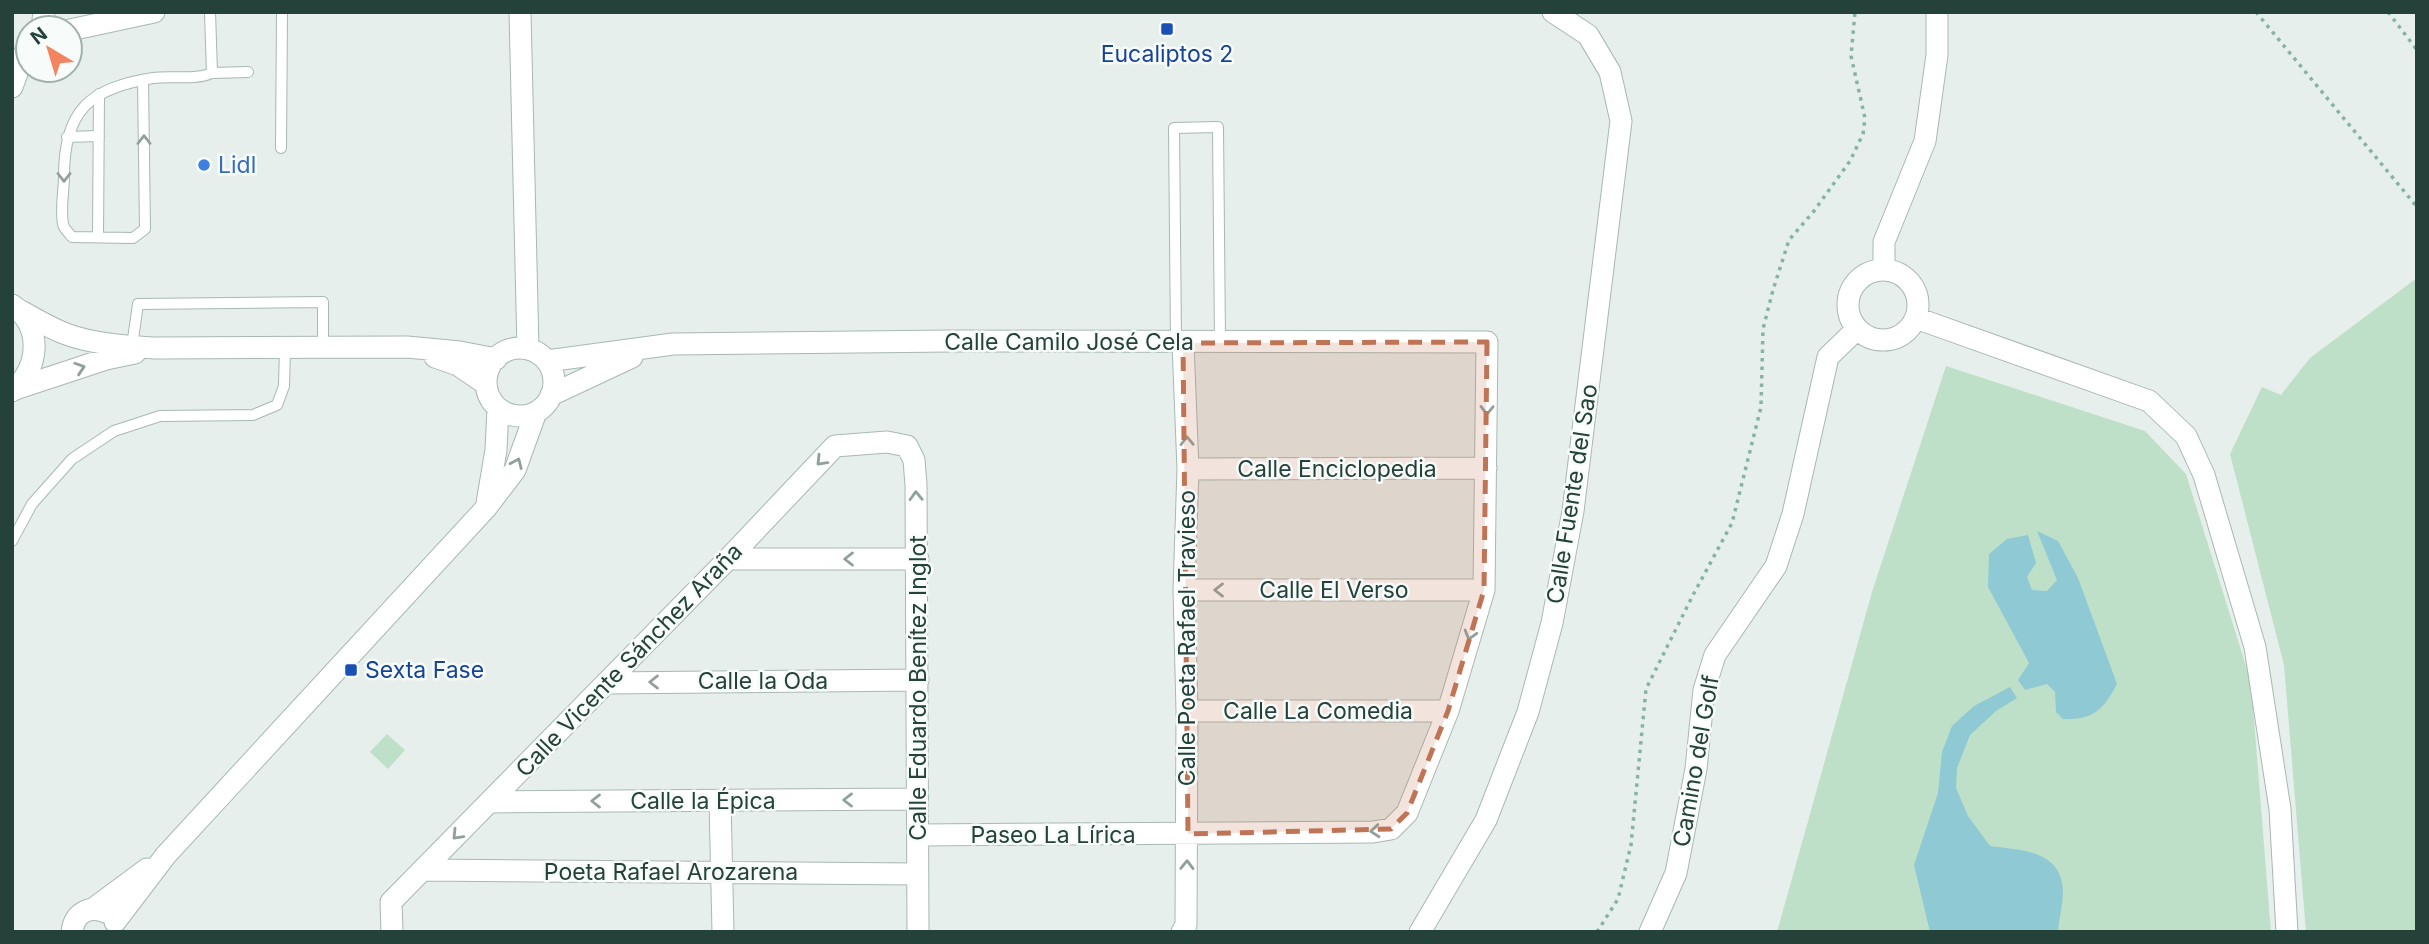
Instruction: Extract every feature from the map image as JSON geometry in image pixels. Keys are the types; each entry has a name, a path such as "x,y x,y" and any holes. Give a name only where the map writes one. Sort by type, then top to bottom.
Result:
{"street":[{"path":"84,27 154,12"},
{"path":"520,12 528,349"},
{"name":"Calle Fuente del Sao","path":"1420,932 1486,820 1528,712 1552,623 1573,511 1620,121 1610,72 1588,35 1553,12"},
{"path":"1884,270 1884,242 1925,141 1937,55 1937,12"},
{"path":"1873,271 1898,272 1909,280 1916,291 1919,305 1916,318 1909,330 1897,338 1883,340 1869,337 1857,329 1851,319 1849,296 1854,285 1873,271"},
{"path":"15,304 66,334 108,344 154,348 407,347 500,356 528,349 547,362 554,378 551,396 536,412 516,416 498,408 492,401 486,384 487,375 500,356 526,307"},
{"path":"14,390 29,373 35,351 32,330 15,304"},
{"path":"1916,318 2149,401 2186,436 2204,475 2255,647 2280,809 2287,932"},
{"name":"Camino del Golf","path":"1650,932 1676,873 1696,769 1704,690 1715,655 1776,566 1793,514 1828,357 1857,329"},
{"name":"Calle Camilo José Cela","path":"547,362 687,344 951,341 1488,342"},
{"name":"Paseo La Lírica","path":"918,835 1391,830 1407,813 1448,711 1484,590 1488,342"},
{"name":"Calle Poeta Rafael Travieso","path":"1179,343 1188,469 1184,590 1188,834 1186,925 1182,932"},
{"path":"407,347 458,365 486,384"},
{"path":"14,390 106,359 154,348"},
{"name":"Calle Camilo José Cela","path":"551,396 650,349"},
{"path":"486,508 496,450 498,408"},
{"path":"93,909 106,912 116,927 166,855 486,508 515,470 536,412"},
{"name":"Calle Vicente Sánchez Araña","path":"392,932 391,902 728,559 835,446 887,442 907,446"},
{"name":"Calle Eduardo Benítez Inglot","path":"907,446 914,460 918,559 918,932"},
{"name":"Calle Enciclopedia","path":"1188,469 1486,468"},
{"path":"728,559 918,559"},
{"name":"Calle El Verso","path":"1184,590 1484,590"},
{"name":"Calle la Oda","path":"607,683 918,680"},
{"name":"Calle La Comedia","path":"1187,711 1448,711"},
{"name":"Calle la Épica","path":"490,802 916,799"},
{"path":"720,801 723,932"},
{"path":"72,931 81,913 93,909 166,855"},
{"name":"Poeta Rafael Arozarena","path":"423,870 918,874"}],"lane":[{"path":"211,12 212,73"},
{"path":"281,148 282,12"},
{"path":"143,81 145,229 133,238 72,237 63,226 64,149 76,116 99,94 152,78 202,77 212,73 248,72"},
{"path":"98,237 99,94"},
{"path":"1179,343 1174,128 1218,127 1220,342"},
{"path":"67,137 99,136"},
{"path":"132,346 138,304 323,302 323,348"},
{"path":"12,541 32,504 72,458 114,431 160,416 253,415 277,405 285,386 285,348"}],"path":[{"path":"1597,932 1618,900 1631,845 1646,689 1732,523 1761,407 1763,330 1789,240 1850,161 1863,134 1865,118 1852,56 1855,12"},
{"path":"2256,12 2417,207"},
{"path":"2388,12 2417,50"}],"highlighted area":[{"path":"1487,342 1484,590 1448,711 1407,813 1391,829 1188,834 1183,343"}],"green space":[{"path":"2417,278 2417,932 2306,932 2284,665 2230,454 2262,387 2281,395 2310,358"},
{"path":"1946,366 2145,431 2186,474 2251,682 2271,932 1777,932 1872,592"},
{"path":"387,734 405,750 388,769 370,752"}],"water":[{"path":"2037,531 2058,541 2078,578 2117,684 2102,707 2083,718 2063,719 2056,712 2055,692 2047,684 2025,690 2018,680 2029,663 1988,587 1989,554 2007,539 2028,535 2036,563 2027,577 2032,590 2047,591 2057,580"},
{"path":"2010,687 2017,698 1996,711 1970,735 1957,768 1956,788 1968,816 1990,846 2034,853 2052,863 2062,883 2063,894 2058,932 1930,932 1914,865 1938,793 1942,752 1952,726 1974,706"}],"place":[{"name":"Eucaliptos 2","path":"1167,29"},
{"name":"Lidl","path":"204,165"},
{"name":"Sexta Fase","path":"351,670"}]}
